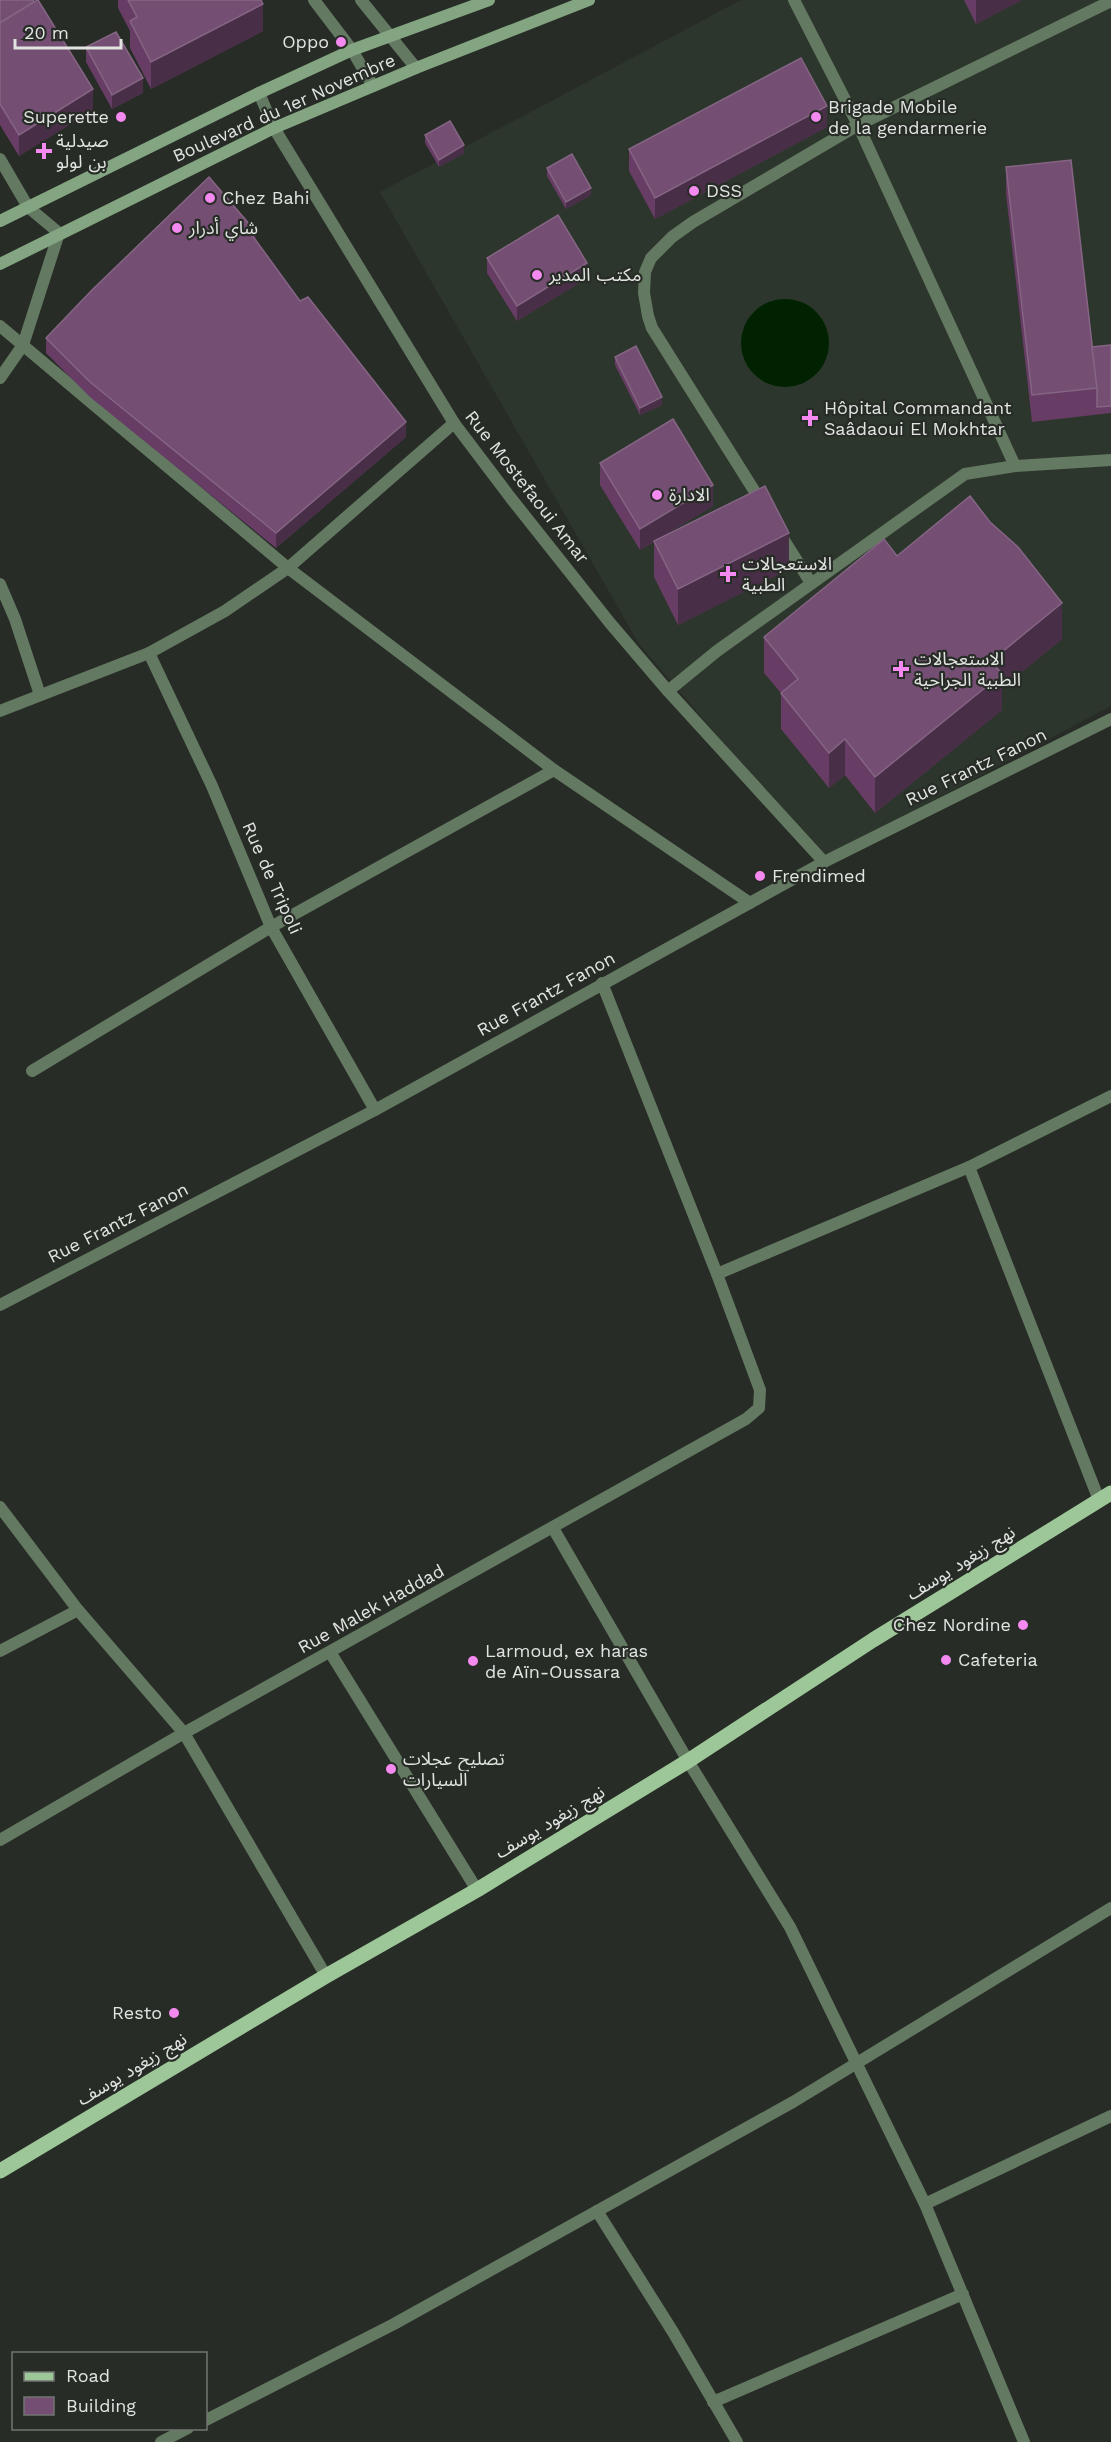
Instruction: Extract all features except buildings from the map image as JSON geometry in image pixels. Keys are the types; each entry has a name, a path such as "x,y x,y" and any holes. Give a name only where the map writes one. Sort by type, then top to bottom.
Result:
{"main road":[{"name":"Boulevard du 1er Novembre","path":"0,221 259,93 352,50 489,0"},
{"name":"Boulevard du 1er Novembre","path":"0,264 274,128 416,68 589,0"},
{"name":"نهج زيغود يوسف","path":"2,2166 477,1890 688,1761 873,1640 1105,1496"}],"street":[{"path":"314,0 352,50 373,86"},
{"path":"362,0 416,68"},
{"path":"794,0 858,125 1015,466"},
{"path":"811,584 652,328 644,293 645,272 651,258 672,237 858,125 1111,1"},
{"name":"Rue Mostefaoui Amar","path":"259,93 274,128 454,423 545,542 668,691 824,862"},
{"path":"0,159 28,207 59,233 23,345 0,378"},
{"path":"0,326 288,568 554,770 750,903"},
{"path":"0,711 149,653 225,611 288,568 454,423"},
{"path":"668,691 717,651 965,474 1015,466 1111,460"},
{"path":"0,584 15,619 40,695"},
{"name":"Rue de Tripoli","path":"149,653 212,786 272,927 375,1110"},
{"name":"Rue Frantz Fanon","path":"0,1305 375,1110 824,862 1111,719"},
{"path":"32,1071 272,927 554,770"},
{"path":"602,983 717,1274 969,1167 1111,1096"},
{"path":"969,1167 1105,1496"},
{"name":"Rue Malek Haddad","path":"0,1840 184,1733 746,1419 759,1407 760,1390 717,1274"},
{"path":"0,1507 78,1610 184,1733 326,1976"},
{"path":"553,1528 688,1761 790,1927 925,2204 1024,2442"},
{"path":"0,1651 78,1610"},
{"path":"330,1652 477,1890"},
{"path":"207,2419 394,2324 793,2102 1111,1908"},
{"path":"925,2204 1111,2116"},
{"path":"597,2211 737,2442"},
{"path":"713,2402 963,2294"},
{"path":"161,2442 184,2430"}],"shaded area":[{"name":"Hôpital Commandant Saâdaoui El Mokhtar","path":"741,0 1111,0 1111,706 823,859 639,644 380,192"},
{"path":"785,299 802,303 816,312 825,326 829,343 825,360 816,374 802,383 785,387 768,383 754,374 745,360 741,343 745,326 754,312 768,303"}],"place":[{"name":"Oppo","path":"341,42"},
{"name":"Superette","path":"121,117"},
{"name":"Brigade Mobile de la gendarmerie","path":"816,117"},
{"name":"صيدلية بن لولو","path":"44,151"},
{"name":"DSS","path":"694,191"},
{"name":"Chez Bahi","path":"210,198"},
{"name":"شاي أدرار","path":"177,228"},
{"name":"مكتب المدير","path":"537,275"},
{"name":"Hôpital Commandant Saâdaoui El Mokhtar","path":"810,418"},
{"name":"الادارة","path":"657,495"},
{"name":"الاستعجالات الطبية","path":"728,574"},
{"name":"الاستعجالات الطبية الجراحية","path":"901,669"},
{"name":"Frendimed","path":"760,876"},
{"name":"Chez Nordine","path":"1023,1625"},
{"name":"Cafeteria","path":"946,1660"},
{"name":"Larmoud, ex haras de Aïn-Oussara","path":"473,1661"},
{"name":"تصليح عجلات السيارات","path":"391,1769"},
{"name":"Resto","path":"174,2013"}]}
